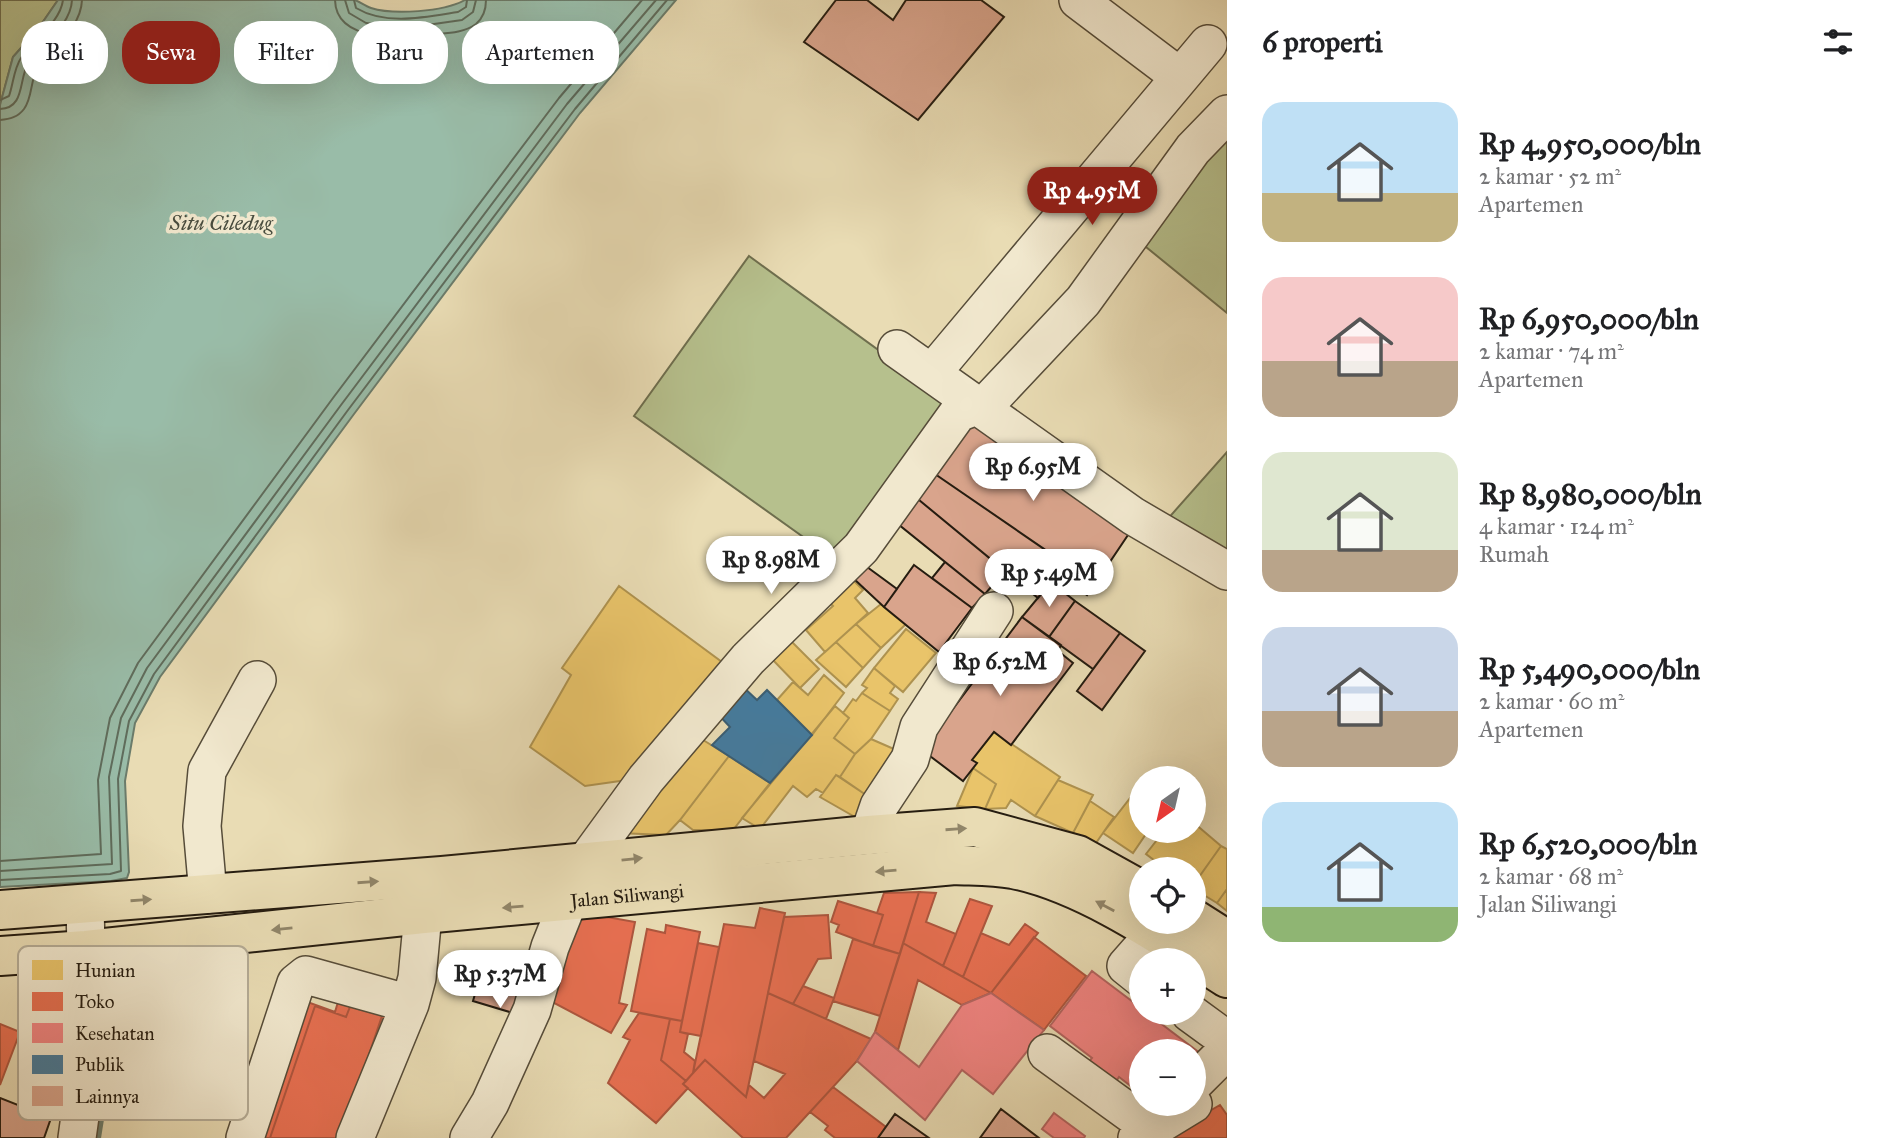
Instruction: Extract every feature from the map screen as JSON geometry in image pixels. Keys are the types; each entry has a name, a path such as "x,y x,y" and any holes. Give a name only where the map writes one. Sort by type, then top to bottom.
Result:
{"main road":[{"name":"Jalan Siliwangi","path":"0,910 584,863 975,827 1078,855 1129,883"},
{"name":"Jalan Siliwangi","path":"123,946 423,914 955,864 1013,869 1068,886 1129,913"},
{"path":"1206,927 1227,940"},
{"name":"Jalan Siliwangi","path":"1168,934 1227,978"},
{"name":"Jalan Siliwangi","path":"0,956 18,955"}],"street":[{"path":"1078,0 1180,77"},
{"path":"932,373 1208,44"},
{"path":"584,863 646,779 748,659 860,548 958,413 989,401 1083,301 1193,149 1227,114"},
{"path":"897,349 1133,516 1227,571"},
{"path":"869,835 879,806 910,759 919,727 994,611"},
{"path":"208,894 202,826 207,771 257,680"},
{"path":"469,1138 490,1103 532,1010 550,947 568,902"},
{"path":"85,904 86,946"},
{"path":"355,1138 410,1004 417,978 423,914"},
{"path":"1141,948 1153,934"},
{"path":"245,1138 296,983 300,978 306,975 410,1004"},
{"path":"1206,1025 1227,1040"},
{"path":"1206,1071 1227,1050"},
{"path":"1047,1054 1129,1112"},
{"path":"1206,1096 1227,1084"},
{"path":"1137,1138 1173,1116"},
{"path":"77,1138 79,1120"}],"shaded area":[{"path":"0,0 58,0 44,21 21,21 21,48 13,57 0,105"},
{"path":"1227,121 1227,313 1135,238"},
{"path":"749,256 976,421 841,564 634,416"},
{"path":"1227,452 1227,563 1165,522"}],"water":[{"name":"Situ Ciledug","path":"58,0 355,0 371,8 405,12 432,10 465,0 676,0 619,67 619,21 462,21 462,84 605,84 354,414 160,677 135,723 125,781 129,872 127,878 0,887 0,105 13,57 21,48 21,84 108,84 108,21 44,21"}],"building: Hunian":[{"path":"849,576 863,590 855,598 868,613 825,652 806,630 833,606 826,599"},
{"path":"619,586 726,665 641,778 585,786 530,747 571,675 562,668"},
{"path":"881,604 906,624 881,648 856,624"},
{"path":"856,624 881,648 863,668 836,642"},
{"path":"906,629 936,653 903,692 874,668"},
{"path":"788,638 819,669 800,688 770,657"},
{"path":"836,642 863,668 846,687 816,660"},
{"path":"874,668 895,686 890,693 898,699 890,711 862,693 867,688 862,685"},
{"path":"824,675 844,693 812,735 777,700 793,682 808,695"},
{"path":"862,693 890,711 871,739 855,754 834,738 849,718 843,713 853,699 856,701"},
{"path":"835,706 849,718 834,738 855,754 840,777 836,775 823,793 816,789 807,797 793,786 760,829 742,818"},
{"path":"994,732 1060,777 1035,816 1011,800 1006,808 985,809 996,784 973,768 977,763 972,760"},
{"path":"695,735 729,756 680,820 666,835 619,833"},
{"path":"871,739 903,753 869,797 840,777 855,754"},
{"path":"729,756 770,783 733,830 693,830 680,820"},
{"path":"973,768 996,784 985,809 957,806"},
{"path":"836,775 869,797 855,817 820,797"},
{"path":"1058,780 1093,795 1073,833 1035,816"},
{"path":"1129,799 1129,844 1139,844 1133,853 1103,833"},
{"path":"1090,801 1114,817 1096,843 1073,833"},
{"path":"1206,833 1221,846 1206,867 1206,857 1150,857 1146,854 1154,844 1206,844"},
{"path":"1221,846 1227,849 1227,889 1217,903 1206,896 1206,867"},
{"path":"1227,889 1227,911 1217,903"}],"building: Toko":[{"path":"919,892 900,954 873,946 883,915 877,913 884,893"},
{"path":"919,892 936,893 926,922 956,934 943,966 903,943"},
{"path":"970,899 992,906 963,977 943,966"},
{"path":"838,901 883,915 873,946 836,932 839,925 831,922"},
{"path":"760,908 785,913 746,1097 705,1060 693,1073 724,924 755,928"},
{"path":"579,912 635,922 619,1003 627,1005 611,1033 541,996"},
{"path":"828,915 831,958 818,959 793,1004 768,993 784,917"},
{"path":"1025,924 1038,933 991,993 963,977 981,933 1009,945"},
{"path":"666,925 700,932 682,1021 631,1011 647,929 665,933"},
{"path":"1034,937 1086,976 1044,1030 991,993"},
{"path":"853,939 900,954 880,1016 833,1001"},
{"path":"698,943 719,947 701,1036 680,1032"},
{"path":"903,943 991,993 962,1005 918,980 898,1050 875,1032"},
{"path":"803,986 834,998 826,1019 793,1004"},
{"path":"341,992 385,1007 341,1138 256,1138 302,1000 335,1012"},
{"path":"768,993 871,1039 857,1061 786,1138 743,1138 683,1084 705,1060 746,1097 749,1085 764,1098 785,1074 754,1061"},
{"path":"353,999 396,1014 353,1138 270,1138 315,1006 346,1017"},
{"path":"639,1013 670,1019 661,1060 686,1081 683,1084 688,1088 656,1123 608,1083 630,1040 623,1037"},
{"path":"670,1019 682,1021 680,1032 688,1034 684,1052 695,1061 693,1073 686,1081 661,1060"},
{"path":"0,1024 18,1031 18,1037 0,1085"},
{"path":"833,1087 886,1127 878,1138 835,1138 825,1130 828,1126 810,1112"},
{"path":"1220,1105 1227,1115 1227,1138 1163,1138 1201,1116 1206,1116 1206,1113"}],"building: Kesehatan":[{"path":"1092,971 1129,999 1129,1025 1163,1025 1181,1039 1129,1039 1129,1085 1119,1077 1113,1086 1086,1065 1092,1058 1050,1026"},
{"path":"991,993 1044,1030 993,1094 962,1070 925,1120 857,1061 875,1032 919,1067 962,1005"},
{"path":"1054,1113 1085,1136 1084,1138 1054,1138 1042,1129"}],"building: Publik":[{"path":"741,685 757,700 767,690 812,735 770,783 712,745 730,727 716,712"}],"building: Lainnya":[{"path":"836,0 867,0 893,20 906,0 981,0 1004,17 918,120 804,42"},
{"path":"971,422 1130,532 1095,584 935,474"},
{"path":"935,474 1066,564 1038,598 913,495"},
{"path":"913,495 1005,571 985,594 893,520"},
{"path":"945,562 985,594 972,608 932,578"},
{"path":"863,564 897,589 884,607 853,578"},
{"path":"1066,564 1095,584 1087,595 1058,574"},
{"path":"914,565 972,608 939,652 884,607"},
{"path":"1051,582 1075,601 1049,637 1022,617"},
{"path":"1075,601 1120,633 1093,669 1049,637"},
{"path":"1022,617 1061,645 1058,651 1073,663 1011,745 994,732 972,760 977,763 963,781 922,750"},
{"path":"1120,633 1145,651 1102,710 1077,691"},
{"path":"487,952 514,955 510,970 519,972 524,956 539,958 523,1016 473,1001"},
{"path":"0,1098 18,1105 18,1120 50,1120 44,1138 0,1138"},
{"path":"1001,1109 1039,1138 980,1138"},
{"path":"895,1114 929,1138 878,1138"}],"waterway":[{"path":"97,1138 100,1120"}]}
